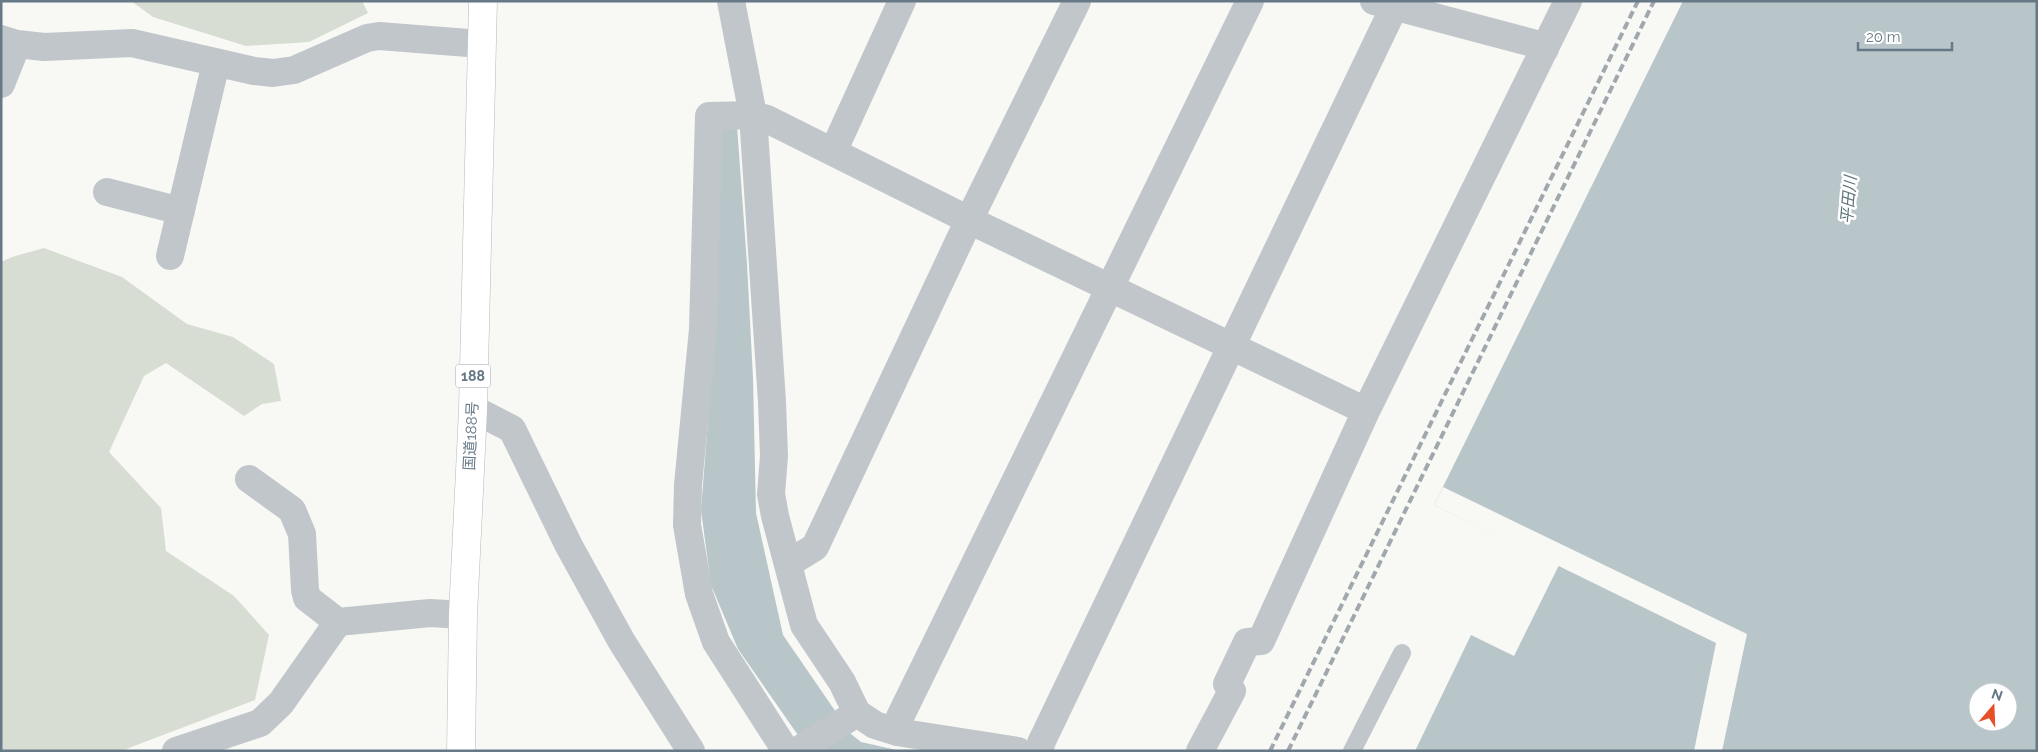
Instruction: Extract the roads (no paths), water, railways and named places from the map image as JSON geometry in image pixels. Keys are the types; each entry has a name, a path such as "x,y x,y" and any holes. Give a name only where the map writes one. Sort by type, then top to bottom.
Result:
{"highway":[{"name":"国道188号","path":"461,751 463,615 473,409 483,1"}],"street":[{"path":"731,1 737,115 772,402 774,456 772,494 775,516 804,624 842,682 852,716"},
{"path":"833,152 902,1"},
{"path":"789,563 814,547 969,220 1077,1"},
{"path":"897,732 900,717 1112,287 1250,1"},
{"path":"1200,751 1232,691 1227,684 1247,642 1261,641 1366,412 1568,1"},
{"path":"1040,751 1041,742 1232,346 1389,3 1536,44 1545,49"},
{"path":"1,84 9,41 44,47 132,43 216,64 273,73 294,70 367,38 379,36 481,44"},
{"path":"170,256 216,64"},
{"path":"852,716 795,750 716,642 699,594 687,525 688,484 703,329 709,116 737,115 767,118 969,220 1112,287 1366,412"},
{"path":"107,192 181,211"},
{"path":"473,409 512,429 570,546 622,642 690,751"},
{"path":"249,478 292,510 302,534 307,598 338,622 430,613 463,615"},
{"path":"176,751 260,723 281,703 338,622"},
{"path":"852,716 897,732 1018,751"}],"lane":[{"path":"1352,751 1402,653"}],"water":[{"name":"平田川","path":"1683,1 2037,1 2037,751 1415,751 1471,635 1514,656 1559,565 1434,505"},
{"path":"719,125 737,126 753,378 756,513 783,635 851,734 861,742 901,751 809,751 738,649 711,585 701,510 716,318"}],"railway":[{"path":"1270,751 1638,1"},
{"path":"1288,751 1654,1"}]}
